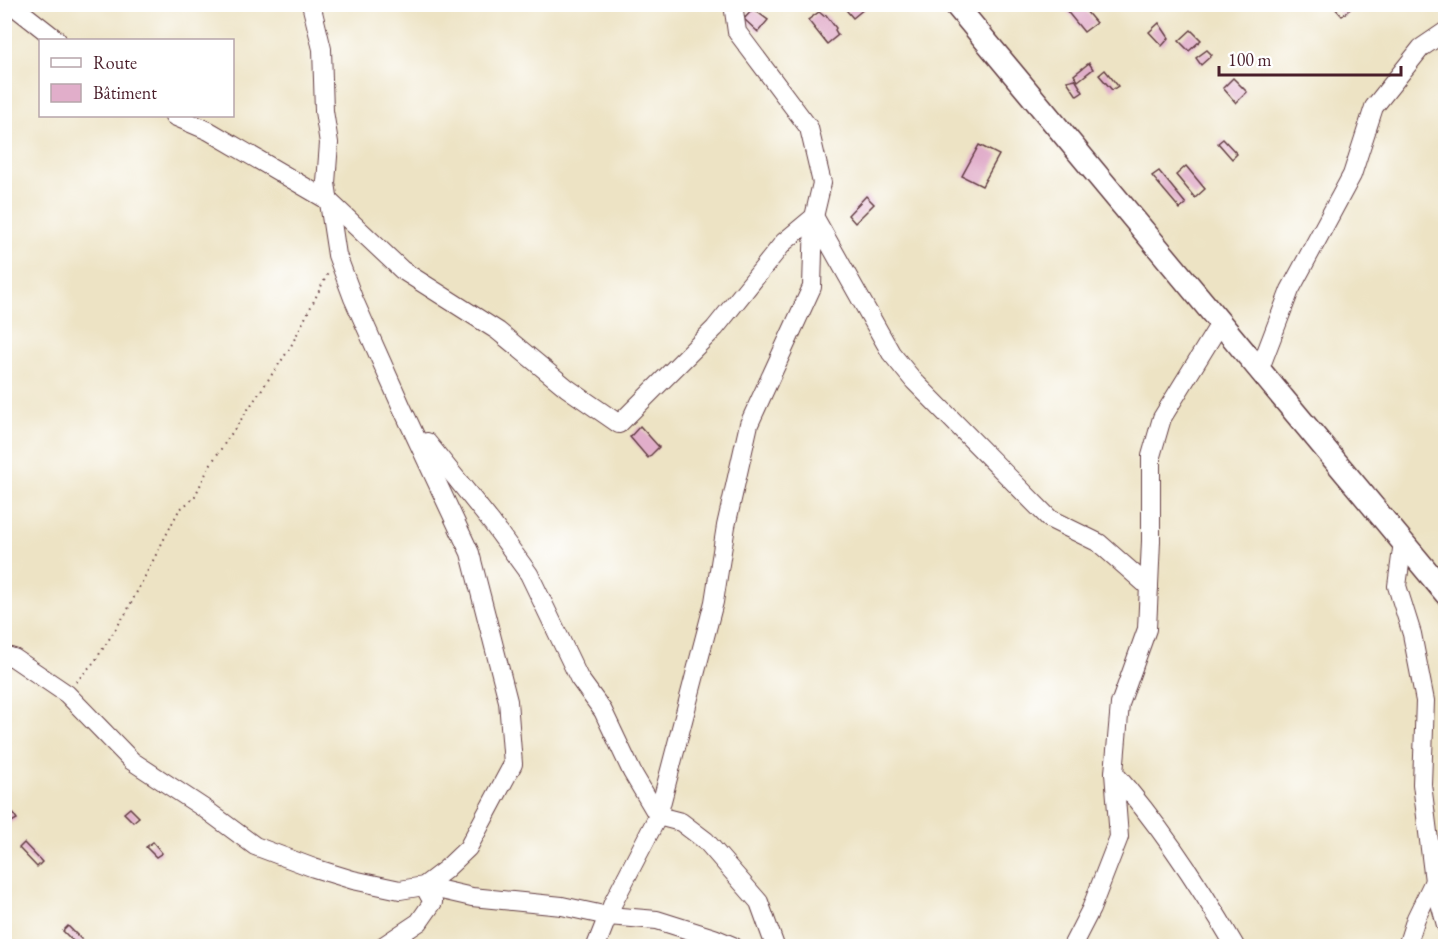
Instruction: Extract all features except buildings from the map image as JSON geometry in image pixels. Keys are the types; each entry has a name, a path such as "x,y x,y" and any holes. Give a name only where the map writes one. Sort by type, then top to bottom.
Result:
{"main road":[{"path":"955,4 1444,591"}],"street":[{"path":"10,4 56,39"},
{"path":"311,4 322,49 324,111 329,143 326,183 337,255 353,298 470,553 508,701 513,764 468,848 424,886"},
{"path":"596,946 608,916 658,816 714,602 726,526 749,424 812,287 814,217 822,183 809,128 737,32 733,4"},
{"path":"1259,371 1290,290 1352,175 1374,107 1421,48 1446,31"},
{"path":"176,117 209,131 329,201 402,270 498,331 567,388 619,424 716,328 784,242 814,217"},
{"path":"814,217 891,353 914,381 1050,519 1099,543 1149,587"},
{"path":"1071,946 1091,909 1119,837 1114,773 1120,704 1147,629 1151,456 1162,418 1221,322"},
{"path":"403,410 529,574 579,678 603,711 632,772 658,816 681,822 706,841 759,902 775,946"},
{"path":"1402,542 1397,586 1412,634 1425,700 1422,784 1434,881 1446,925"},
{"path":"4,655 14,658 67,694 132,761 205,808 255,846 353,880 400,890 424,886 472,897 562,906 608,916 657,920 733,946"},
{"path":"1114,773 1138,800 1162,833 1214,909 1235,946"},
{"path":"1407,946 1416,918 1434,881"},
{"path":"383,946 419,922 433,902 424,886"}],"path":[{"path":"67,694 95,661 147,575 179,510 194,498 226,439 290,348 337,255"}]}
